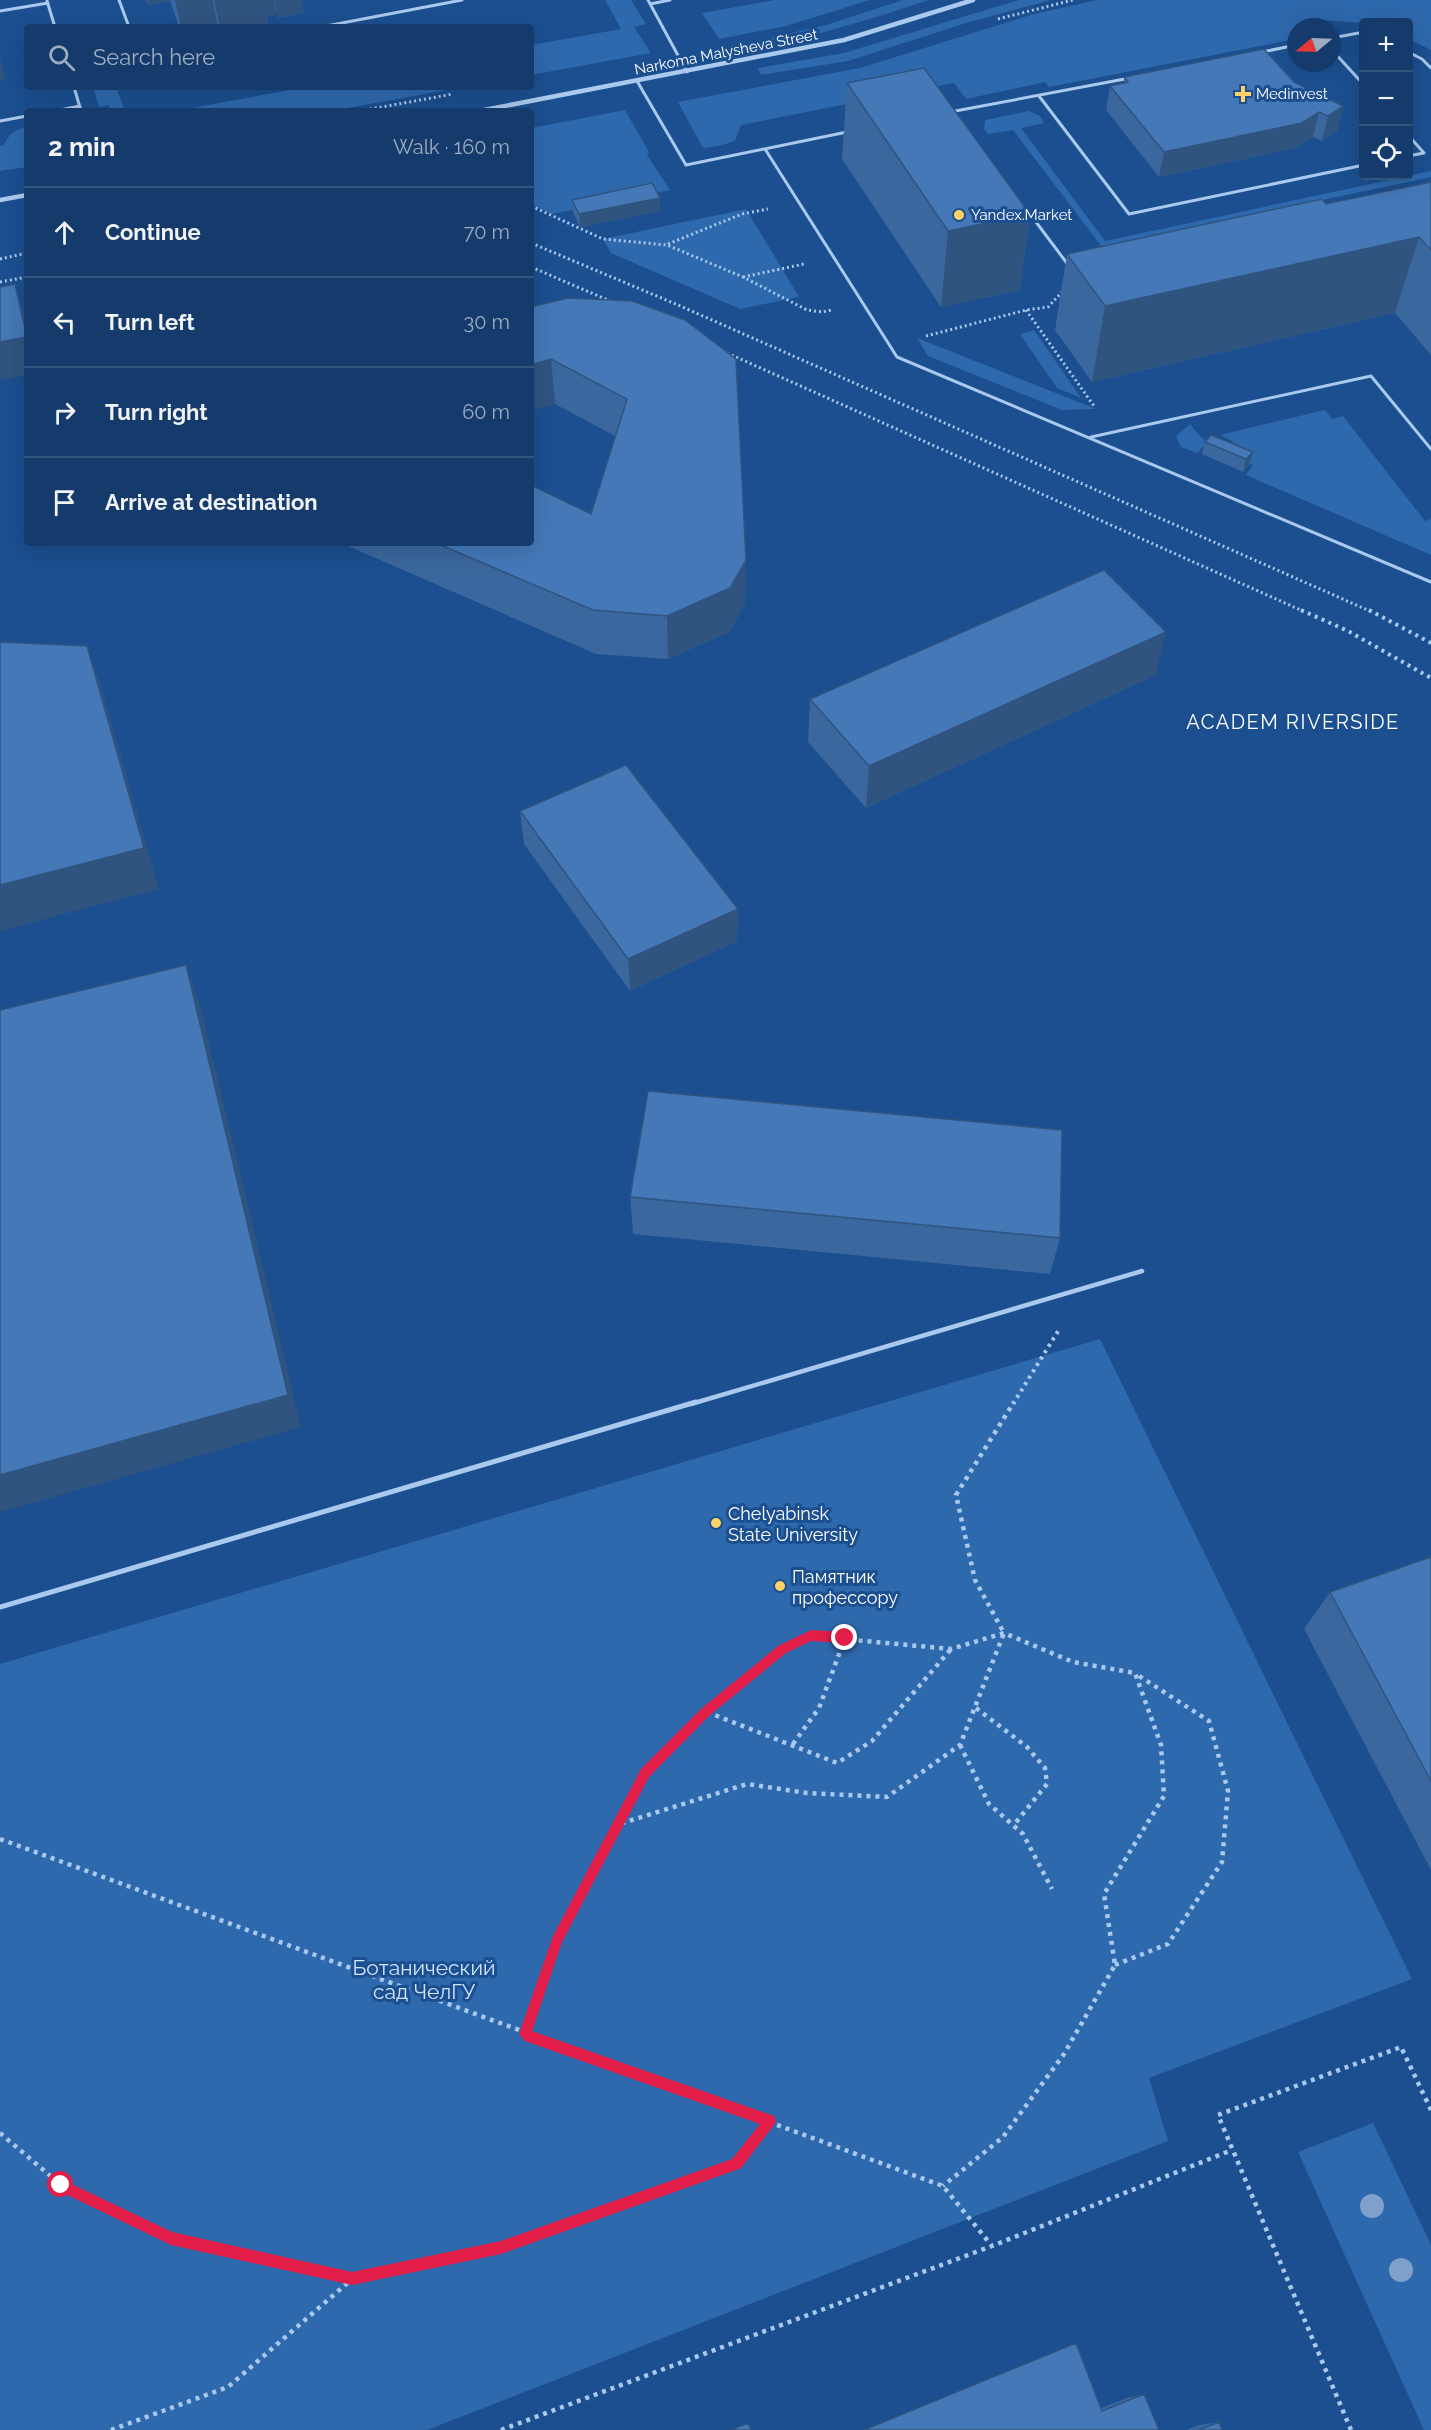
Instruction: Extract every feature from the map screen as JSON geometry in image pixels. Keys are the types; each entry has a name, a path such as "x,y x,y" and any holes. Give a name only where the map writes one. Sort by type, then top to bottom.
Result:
{"street":[{"name":"Narkoma Malysheva Street","path":"495,108 844,40 973,0"},
{"path":"0,200 24,196"}],"lane":[{"path":"119,0 128,24"},
{"path":"337,24 462,0"},
{"path":"670,0 649,2 687,72"},
{"path":"0,11 47,1 54,24"},
{"path":"1341,36 1359,33"},
{"path":"1261,52 1287,47"},
{"path":"1413,54 1422,59 1431,68"},
{"path":"1341,60 1359,80"},
{"path":"942,113 1132,78"},
{"path":"637,81 686,165 848,132"},
{"path":"75,90 81,108"},
{"path":"1039,96 1129,214 1359,166"},
{"path":"953,111 960,120"},
{"path":"0,122 24,117"},
{"path":"1413,141 1424,153"},
{"path":"765,149 897,357 1431,582"},
{"path":"1413,155 1431,151"},
{"path":"1021,202 1075,275"},
{"path":"1090,438 1371,376 1431,448"},
{"path":"0,1607 1142,1271"}],"path":[{"path":"377,108 454,94"},
{"path":"667,245 742,214 799,202"},
{"path":"534,207 603,239 667,245 743,277 807,310 822,312 863,304"},
{"path":"534,244 678,305 1352,602 1431,643"},
{"path":"0,259 24,254"},
{"path":"743,277 833,258"},
{"path":"534,268 617,304"},
{"path":"889,344 1048,306 1075,275"},
{"path":"0,282 24,278"},
{"path":"1026,310 1096,409"},
{"path":"723,351 1348,631 1431,678"},
{"path":"616,1825 747,1784 807,1793 887,1797 960,1745 1004,1634 975,1580 956,1495 1084,1287"},
{"path":"525,2034 557,1940 645,1773 706,1712 782,1649 811,1636 951,1649 1004,1634 1073,1662 1135,1673 1209,1721 1228,1791 1222,1862 1168,1944 1115,1965"},
{"path":"793,1744 819,1708 845,1638"},
{"path":"706,1712 837,1763 872,1742 951,1649"},
{"path":"943,2186 1003,2137 1065,2054 1115,1965 1104,1894 1164,1796 1161,1745 1135,1673"},
{"path":"976,1707 1027,1747 1046,1768 1047,1784 1013,1826"},
{"path":"960,1745 989,1804 1023,1834 1052,1889"},
{"path":"0,1839 943,2186 992,2246"},
{"path":"1351,2430 1218,2115 1401,2047 1431,2110"},
{"path":"0,2133 61,2185 171,2238 352,2279 501,2248 736,2163 770,2121"},
{"path":"501,2430 992,2246 1232,2150"},
{"path":"111,2430 228,2387 352,2279"}],"green space":[{"path":"605,0 631,0 646,24 634,27 651,53 534,74 534,44 621,29"},
{"path":"775,0 870,0 786,26 719,39 702,13"},
{"path":"903,0 929,0 771,46 748,51 744,44 826,25"},
{"path":"1019,0 1051,0 966,23 848,61 761,75 758,68 844,53"},
{"path":"1097,0 1431,0 1431,50 1413,41 1413,18 1359,18 1359,23 1341,22 1341,18 1287,18 1287,41 1049,87 1045,82 966,99 954,83 741,125 735,141 703,148 678,102 860,68 1034,14"},
{"path":"94,90 117,90 124,108 110,108 109,105 99,107"},
{"path":"290,90 446,90 348,108 192,108"},
{"path":"625,110 649,152 647,155 670,190 552,214 534,206 534,127"},
{"path":"1029,111 1040,116 1044,123 1021,128 1105,241 1389,180 1413,180 1413,175 1431,171 1431,177 1102,247 1013,130 988,134 984,129 985,120"},
{"path":"24,128 24,167 0,171 0,146 4,145 12,133"},
{"path":"746,209 799,297 740,309 611,253 603,239"},
{"path":"1034,330 1081,398 1057,388 1020,334"},
{"path":"917,338 1096,409 1062,410 928,356"},
{"path":"1325,410 1332,419 1343,416 1425,521 1431,519 1431,555 1246,475 1253,465 1205,445 1197,453 1181,447 1176,436 1190,424 1209,442 1227,444 1234,442 1220,435"},
{"name":"Ботанический сад ЧелГУ","path":"1100,1339 1412,1979 1149,2078 1168,2141 427,2430 0,2430 0,1664"},
{"path":"1373,2123 1431,2245 1431,2430 1424,2430 1298,2152"}],"building":[{"path":"1264,49 1294,82 1343,106 1328,116 1319,112 1302,123 1164,152 1110,86 1128,82 1124,77"},
{"path":"924,68 1030,214 948,231 847,83"},
{"path":"1431,182 1431,250 1419,237 1105,306 1067,254 1322,199 1326,204"},
{"path":"652,183 660,198 579,214 572,200"},
{"path":"15,284 24,324 24,338 0,342 0,287"},
{"path":"568,298 632,301 685,320 736,359 746,560 730,588 667,616 593,610 443,546 534,546 534,486 591,514 627,399 551,359 534,364 534,306"},
{"path":"1211,435 1253,452 1246,459 1205,442"},
{"path":"1104,570 1166,632 869,766 810,699"},
{"path":"0,642 87,646 144,848 0,885"},
{"path":"626,765 738,909 628,959 520,811"},
{"path":"186,965 288,1395 0,1475 0,1010"},
{"path":"648,1091 1062,1130 1060,1238 630,1197"},
{"path":"1431,1557 1431,1781 1330,1592"},
{"path":"1076,2343 1102,2411 1144,2394 1159,2430 864,2430"},
{"path":"1219,2422 1222,2430 1199,2430"},
{"path":"748,2423 751,2430 731,2430"}],"place":[{"name":"Medinvest","path":"1243,94"},
{"name":"Yandex.Market","path":"959,215"},
{"name":"Chelyabinsk State University","path":"716,1523"},
{"name":"Памятник профессору","path":"780,1586"}],"district":[{"name":"ACADEM RIVERSIDE","path":"1293,722"}],"route":[{"path":"61,2185 171,2238 352,2279 501,2248 736,2163 770,2121 525,2034 557,1940 645,1773 706,1712 782,1649 811,1636 845,1638"}]}
